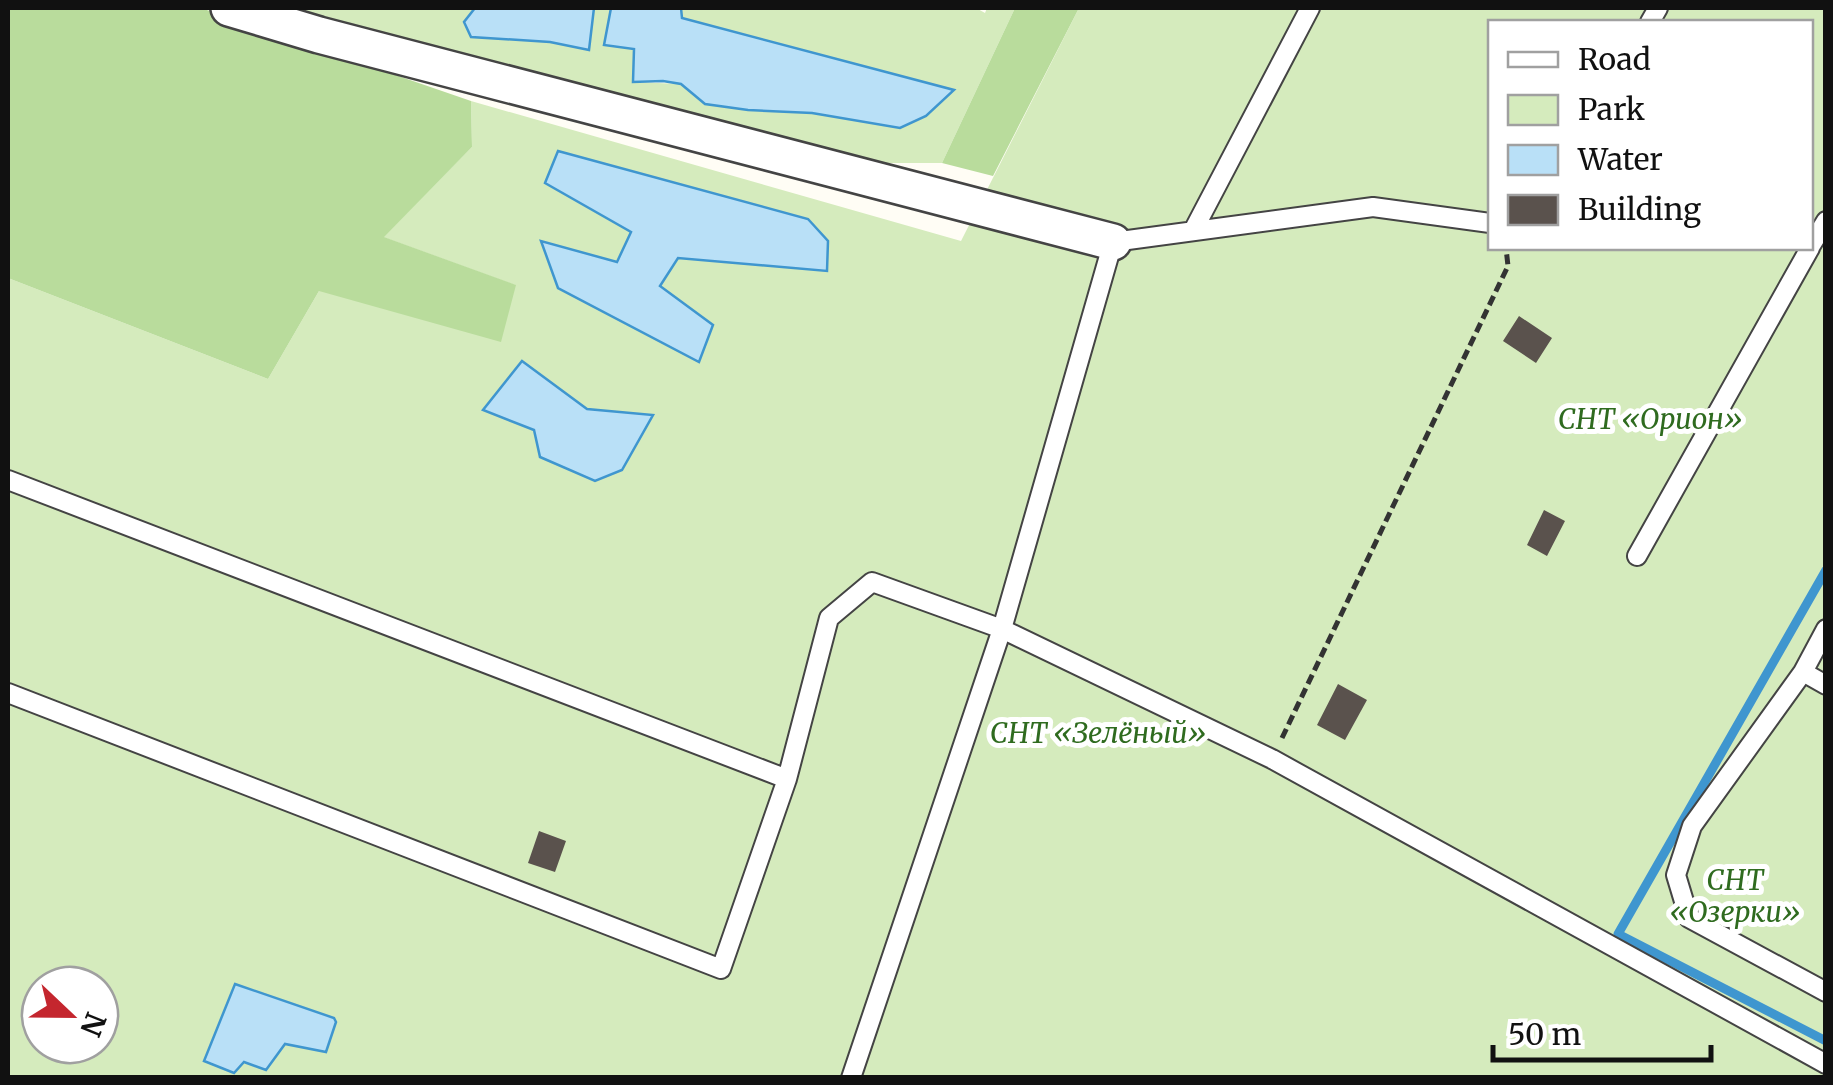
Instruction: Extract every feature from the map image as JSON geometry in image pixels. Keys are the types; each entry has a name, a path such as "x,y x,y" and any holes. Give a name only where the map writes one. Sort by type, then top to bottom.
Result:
{"street":[{"path":"229,8 318,35 1114,242"}],"lane":[{"path":"1194,229 1310,8"},
{"path":"852,1078 1002,629 1114,242 1373,206 1488,223"},
{"path":"1637,556 1808,250"},
{"path":"8,480 787,779"},
{"path":"8,694 721,969 787,779 829,618 872,582 1002,629 1272,758 1826,1064"},
{"path":"1826,629 1803,672 1692,826 1676,875 1689,918 1826,992"},
{"path":"1803,672 1826,685"}],"path":[{"path":"1272,758 1508,266 1506,250"}],"green space":[{"path":"8,8 201,8 471,101 472,147 384,237 516,285 501,342 319,291 268,379 8,278"},
{"path":"258,8 475,8 464,22 588,50 594,8 611,8 604,44 634,49 634,82 681,84 706,104 812,113 681,18 681,8 976,8 985,13 987,8 1015,8 942,163 869,163"},
{"path":"1015,8 1079,8 993,176 942,163"},
{"name":"СНТ «Зелёный»","path":"1079,8 1825,8 1825,1077 8,1077 8,278 268,379 319,291 515,285 383,237 472,147 471,101 961,241","holes":["558,151 683,187 826,271 678,258 660,287 542,242 617,262 631,231 545,183","522,361 587,409 651,415 540,457","236,984 334,1018 331,1040 285,1044 266,1070 244,1062"]}],"water":[{"path":"475,8 594,8 589,50 550,42 471,37 464,22"},
{"path":"611,8 681,8 682,18 954,90 926,116 900,128 812,113 705,104 681,84 633,82 634,49 604,45"},
{"path":"558,151 808,219 828,241 827,271 678,258 660,286 713,325 699,362 558,288 541,241 617,262 631,232 545,183"},
{"path":"522,361 587,409 653,415 622,470 595,481 540,457 534,430 483,410"},
{"path":"235,984 334,1018 326,1052 285,1044 266,1070 244,1062 234,1073 204,1061"}],"building":[{"path":"1519,316 1552,338 1536,363 1503,341"},
{"path":"1544,510 1565,521 1547,556 1527,545"},
{"path":"1338,684 1367,700 1345,740 1317,725"},
{"path":"539,831 566,841 555,872 528,863"}],"waterway":[{"path":"1826,570 1618,934 1826,1041"}],"park label":[{"name":"СНТ «Орион»","path":"1650,419"},
{"name":"СНТ «Озерки»","path":"1735,896"}]}
